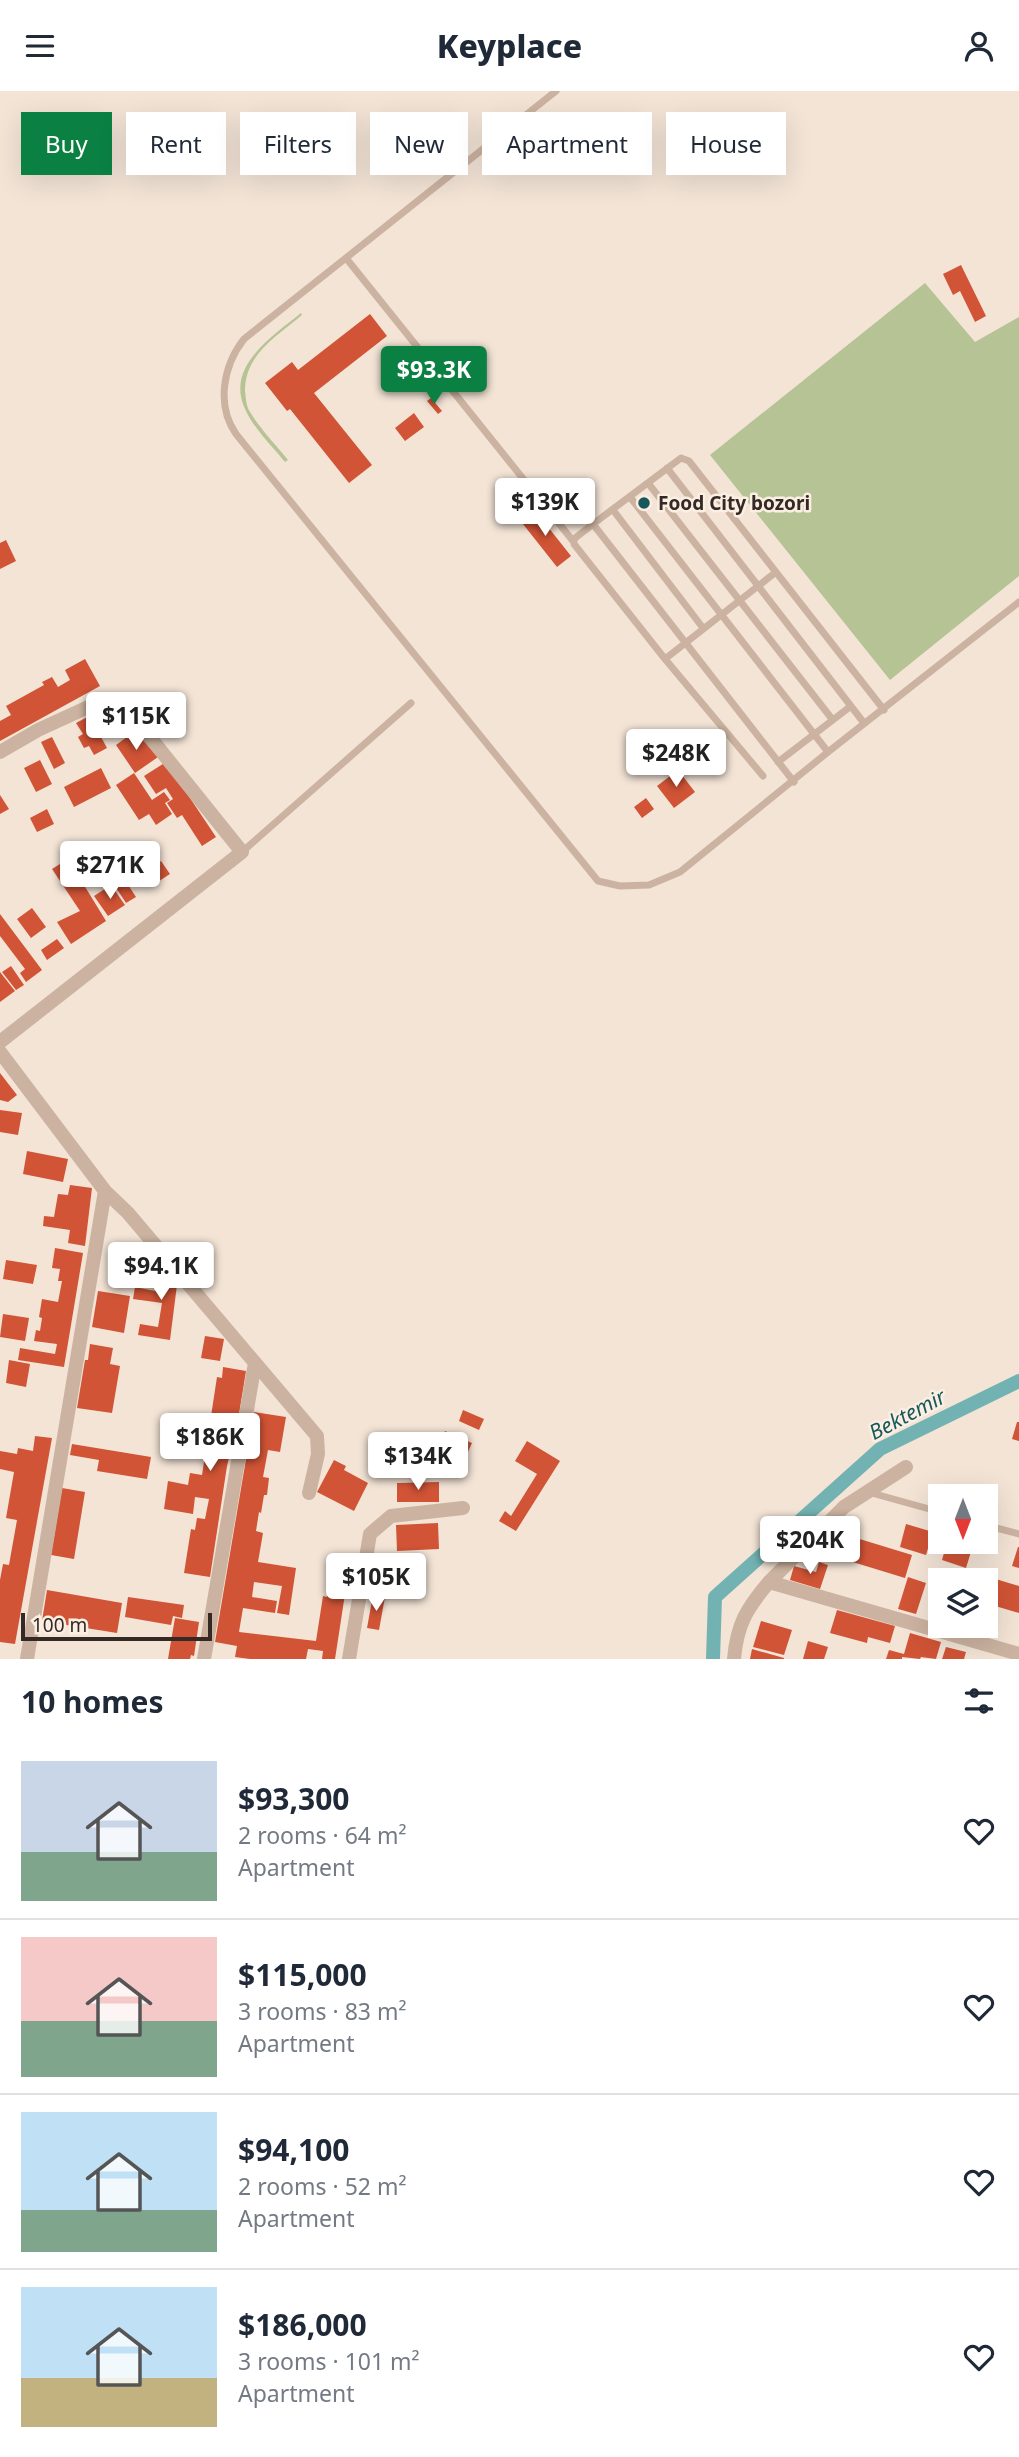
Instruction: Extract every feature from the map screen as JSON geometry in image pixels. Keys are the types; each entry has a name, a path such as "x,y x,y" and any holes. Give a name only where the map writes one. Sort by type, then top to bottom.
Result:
{"street":[{"path":"0,752 38,730 99,702 115,701 141,726 242,852 0,1042"},
{"path":"0,1052 105,1191 128,1213 317,1436 318,1454 309,1493"},
{"path":"27,1659 105,1191"},
{"path":"204,1659 256,1363"},
{"path":"734,1659 736,1636 748,1607 769,1582 844,1507 906,1467"},
{"path":"349,1659 370,1534 391,1516 463,1508"},
{"path":"769,1582 1019,1654"}],"lane":[{"path":"556,91 249,335 239,346 229,367 224,390 229,421 236,433 598,881 620,886 649,884 680,872 1019,602"},
{"path":"346,258 665,659 763,776"},
{"path":"573,541 681,458 690,461 884,710"},
{"path":"667,468 864,723"},
{"path":"648,483 832,719"},
{"path":"630,497 828,752"},
{"path":"613,510 703,628"},
{"path":"593,524 794,782"},
{"path":"665,659 776,572"},
{"path":"242,852 411,703"},
{"path":"778,762 851,706"},
{"path":"868,1492 928,1509"},
{"path":"998,1528 1019,1534"}],"green space":[{"path":"925,283 975,342 1019,317 1019,576 890,680 710,455"},
{"path":"301,313 302,315 256,356 246,378 246,402 249,410 288,460 285,462 258,430 245,409 241,379 255,353"}],"building":[{"path":"961,265 986,316 975,322 960,291 953,295 943,274"},
{"path":"370,314 387,336 314,393 372,465 349,483 290,409 287,411 265,383 292,362 298,370"},
{"path":"431,398 442,411 438,414 427,401"},
{"path":"414,413 424,427 405,441 395,428"},
{"path":"533,508 571,556 557,567 519,519"},
{"path":"6,540 16,561 0,569 0,543"},
{"path":"85,659 100,686 0,741 0,721 11,715 6,706 44,685 42,682 52,677 58,687 70,680 65,670"},
{"path":"110,705 126,721 100,735 107,748 94,755 89,746 84,748 78,737 83,734 76,723"},
{"path":"135,731 158,757 135,773 116,745"},
{"path":"52,737 65,763 54,769 41,742"},
{"path":"40,760 52,784 36,792 24,768"},
{"path":"166,762 216,837 202,846 182,815 177,818 167,803 173,799 166,788 156,794 144,776"},
{"path":"101,768 111,788 74,807 64,787"},
{"path":"678,770 695,792 674,808 657,786"},
{"path":"134,773 152,800 164,792 170,800 165,803 172,814 156,825 149,814 139,820 116,785"},
{"path":"0,795 9,809 0,814"},
{"path":"646,798 654,809 642,818 634,807"},
{"path":"47,809 54,824 37,832 30,818"},
{"path":"68,859 106,921 71,944 57,922 80,911 52,869"},
{"path":"161,861 170,874 153,885 144,872"},
{"path":"123,877 136,897 126,903 113,883"},
{"path":"111,885 125,905 108,916 94,896"},
{"path":"32,908 46,927 31,938 17,919"},
{"path":"0,914 42,970 26,982 20,973 25,969 0,936"},
{"path":"57,939 64,948 47,960 41,950"},
{"path":"11,966 24,985 16,990 2,972"},
{"path":"0,972 15,991 0,1002"},
{"path":"0,1073 17,1095 8,1102 0,1100"},
{"path":"0,1110 22,1113 18,1135 0,1132"},
{"path":"27,1151 68,1159 63,1182 23,1174"},
{"path":"70,1185 92,1188 85,1246 68,1243 70,1230 43,1226 44,1216 54,1217 58,1194 68,1195"},
{"path":"55,1248 83,1253 64,1367 18,1360 20,1348 55,1354 57,1344 34,1341 36,1330 40,1331 42,1299 58,1302 62,1281 58,1281 60,1269 52,1268"},
{"path":"161,1256 178,1277 170,1340 138,1335 140,1324 158,1327 162,1303 133,1299 135,1287 155,1291"},
{"path":"6,1260 37,1265 33,1284 3,1279"},
{"path":"98,1291 130,1296 124,1333 92,1327"},
{"path":"3,1314 29,1318 25,1341 0,1337"},
{"path":"205,1336 224,1339 220,1361 201,1358"},
{"path":"90,1344 113,1348 110,1364 120,1366 112,1413 77,1408"},
{"path":"9,1360 30,1364 26,1387 6,1383"},
{"path":"223,1367 246,1371 234,1445 227,1466 210,1577 184,1573 191,1529 195,1530 197,1518 205,1519 209,1499 195,1497 193,1514 164,1509 168,1481 188,1485 190,1473 202,1475 217,1377 222,1378"},
{"path":"463,1410 484,1419 479,1430 459,1421"},
{"path":"254,1412 286,1417 280,1452 268,1450 263,1477 269,1478 267,1495 264,1495 256,1531 263,1533 258,1562 296,1568 289,1615 277,1613 282,1586 254,1582 252,1597 277,1601 275,1613 243,1608 239,1632 316,1641 323,1596 327,1597 330,1578 347,1581 335,1659 322,1659 323,1651 308,1649 306,1659 235,1657 237,1646 215,1642"},
{"path":"1019,1422 1019,1441 1012,1439"},
{"path":"445,1431 472,1443 467,1454 440,1442"},
{"path":"35,1436 52,1438 15,1644 0,1642 0,1580 3,1564 9,1565 17,1520 6,1518 14,1472 0,1469 0,1451 17,1454 18,1448 33,1451"},
{"path":"527,1441 560,1461 516,1531 499,1521 505,1511 511,1516 537,1474 515,1461"},
{"path":"72,1444 151,1457 147,1479 97,1471 99,1460 70,1455"},
{"path":"408,1454 459,1455 458,1466 407,1464"},
{"path":"334,1460 346,1466 344,1470 368,1483 354,1511 317,1492"},
{"path":"439,1482 439,1502 397,1502 397,1483"},
{"path":"62,1488 85,1492 74,1559 51,1555"},
{"path":"438,1523 439,1549 397,1551 396,1525"},
{"path":"906,1524 928,1531 926,1555 900,1547"},
{"path":"840,1533 912,1555 905,1578 833,1556"},
{"path":"1019,1547 1019,1568 1012,1566"},
{"path":"944,1554 970,1554 966,1568 942,1560"},
{"path":"819,1562 828,1565 820,1589 790,1580 794,1566 816,1572"},
{"path":"378,1573 387,1575 385,1587 376,1585"},
{"path":"908,1577 926,1583 916,1614 898,1609"},
{"path":"998,1580 1019,1586 1019,1613 998,1607"},
{"path":"47,1590 122,1603 117,1633 42,1621"},
{"path":"373,1595 385,1597 379,1630 367,1628"},
{"path":"128,1597 184,1605 182,1618 173,1616 171,1625 125,1617"},
{"path":"837,1610 895,1626 890,1643 868,1637 867,1643 830,1633"},
{"path":"175,1618 199,1622 194,1656 191,1655 190,1659 168,1659"},
{"path":"761,1621 792,1630 784,1655 753,1647"},
{"path":"910,1633 941,1642 936,1659 886,1659 889,1650 904,1654"},
{"path":"808,1641 828,1647 824,1659 803,1659"},
{"path":"946,1647 966,1652 964,1659 942,1659"},
{"path":"752,1649 784,1658 784,1659 750,1659"}],"waterway":[{"name":"Bektemir","path":"713,1659 715,1597 880,1449 1019,1381"}],"place":[{"name":"Food City bozori","path":"644,503"}]}
